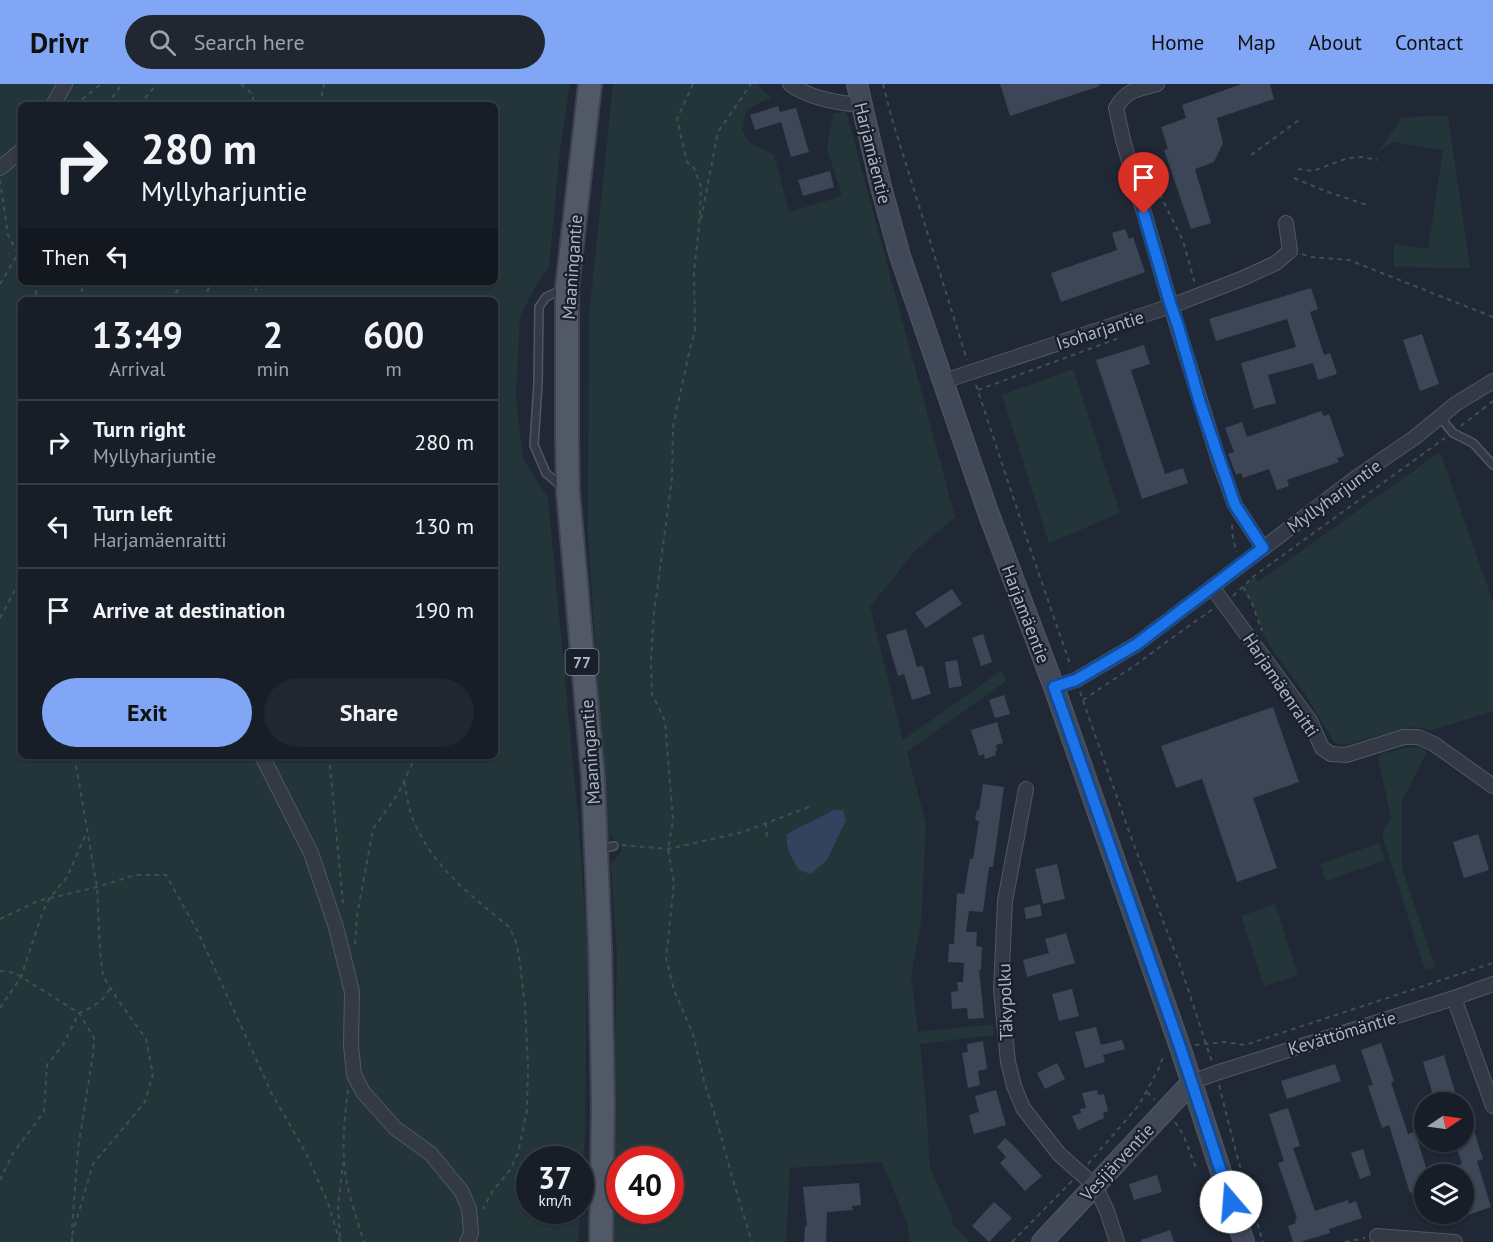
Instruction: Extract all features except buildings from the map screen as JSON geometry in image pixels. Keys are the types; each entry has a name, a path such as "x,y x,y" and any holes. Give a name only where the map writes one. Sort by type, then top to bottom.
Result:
{"main road":[{"name":"Maaningantie","path":"590,84 567,288 567,438 568,492 592,777 605,848 600,946 603,1104 601,1242"}],"street":[{"path":"55,102 65,84"},
{"path":"790,84 811,95 843,104 861,105"},
{"name":"Harjamäentie","path":"856,84 900,256 988,512 1054,687 1180,1047 1244,1242"},
{"path":"1157,84 1128,93 1121,98 1116,108 1122,140 1200,403 1235,505 1263,548"},
{"path":"0,168 18,153"},
{"path":"1286,223 1290,251"},
{"name":"Isoharjantie","path":"944,381 1199,296 1276,263 1290,251"},
{"name":"Myllyharjuntie","path":"1054,687 1076,680 1137,644 1358,477 1414,438 1457,404 1493,381"},
{"name":"Harjamäenraitti","path":"1212,587 1310,722 1322,748 1331,754 1346,755 1397,739 1418,737 1434,744 1493,786"},
{"path":"264,759 311,853 336,927 352,992 351,1045 354,1075 363,1092 395,1128 431,1154 462,1192 469,1209 469,1238"},
{"name":"Täkypolku","path":"1026,789 1005,901 1001,990 1008,1062 1023,1108 1059,1154 1095,1186"},
{"name":"Kevättömäntie","path":"1192,1082 1493,984"},
{"path":"1454,998 1493,1107"},
{"name":"Vesijärventie","path":"1042,1242 1192,1082"},
{"path":"1095,1186 1107,1211 1117,1242"},
{"path":"1377,1236 1455,1242"}],"lane":[{"path":"567,288 546,297 539,307 534,445 546,473 568,492"},
{"path":"1440,417 1453,433 1473,443 1493,465"}],"path":[{"path":"79,102 101,84"},
{"path":"109,102 122,84"},
{"path":"142,102 158,84"},
{"path":"241,84 253,95 253,102"},
{"path":"321,102 324,84"},
{"path":"693,84 677,119 687,162 694,168 701,187 694,271 695,331 673,427 672,478 654,613 651,659 652,694 665,721 673,820 669,849 674,883 666,958 674,990 693,1034 704,1082 752,1242"},
{"path":"699,227 718,132 751,84"},
{"path":"883,84 971,372 1036,567 1132,840 1180,966 1216,1073 1237,1156 1263,1242"},
{"path":"1251,154 1299,120"},
{"path":"1141,155 1183,241 1199,296"},
{"path":"1298,169 1313,171 1348,158 1377,159"},
{"path":"1294,178 1370,206"},
{"path":"0,180 8,235 18,254 0,284"},
{"path":"1290,251 1311,257 1349,260 1493,317"},
{"path":"172,297 182,285"},
{"path":"978,390 1123,337"},
{"path":"1083,700 1137,664 1207,612 1224,603 1254,576 1453,433 1493,401"},
{"path":"1235,505 1232,524 1233,540 1238,555 1254,576"},
{"path":"0,618 18,580"},
{"path":"72,1235 93,1164 145,1102 153,1074 146,1039 103,976 97,887 76,759"},
{"path":"329,759 344,909"},
{"path":"354,948 357,916 373,829 398,794 415,759"},
{"path":"404,782 412,818 426,847 448,874 509,927 519,956 525,1006 528,1066 527,1110 518,1153 510,1170 492,1192 469,1238"},
{"path":"605,848 620,845 669,849 743,832 809,807"},
{"path":"766,823 767,837"},
{"path":"0,1008 21,977 43,911 49,899 68,877 87,831"},
{"path":"0,919 38,901 97,887 135,874 166,875 198,932 272,1094 306,1153 328,1203 340,1242"},
{"path":"1012,1242 1079,1174 1139,1105 1159,1068 1165,1051 1224,1042 1245,1046 1493,963"},
{"path":"0,971 15,973 79,1013 94,1038 78,1149 72,1242"},
{"path":"0,1180 13,1153 44,1112 47,1065 63,1045 79,1013 92,1008 107,995 110,987"},
{"path":"348,1086 344,1162 347,1184 364,1242"},
{"path":"1181,1129 1196,1168"},
{"path":"340,1242 338,1206 345,1141"},
{"path":"1345,1242 1377,1236"}],"shaded area":[{"path":"0,84 570,84 560,150 549,267 520,316 516,396 523,459 548,498 579,829 587,949 585,1139 585,1146 516,1146 516,1224 579,1224 578,1242 0,1242"},
{"path":"613,84 757,84 771,98 746,111 742,130 749,142 774,155 789,212 842,196 827,148 833,114 846,111 955,517 915,551 870,607 903,740 1002,670 1006,681 907,752 926,824 921,923 911,976 918,1032 993,1024 994,1035 920,1044 930,1168 951,1214 953,1224 970,1242 910,1242 907,1223 882,1162 790,1168 786,1242 610,1242 610,1224 684,1224 684,1146 612,1146 617,959 611,864 622,851 620,845 607,833 588,531 589,316","holes":["833,810 843,810 846,820 810,874 800,871 790,856 787,833"]},
{"path":"1448,116 1470,268 1394,267 1394,244 1428,249 1443,150 1392,142 1378,152 1402,117"},
{"path":"1073,369 1120,513 1049,543 1002,395"},
{"path":"1440,452 1493,602 1493,711 1433,730 1413,727 1348,745 1339,744 1334,742 1303,691 1271,648 1243,587 1254,576 1258,582"},
{"path":"1419,747 1427,752 1402,801 1402,868 1435,967 1425,970 1382,834 1391,817 1378,759 1381,754"},
{"path":"1379,843 1385,860 1326,881 1320,864"},
{"path":"1275,904 1298,975 1264,986 1241,916"}],"water":[{"path":"833,810 843,810 846,820 827,860 811,874 800,871 790,854 787,834"}],"route":[{"path":"1144,214 1200,403 1235,505 1263,548 1137,644 1076,680 1054,687 1180,1047 1231,1202"}]}
